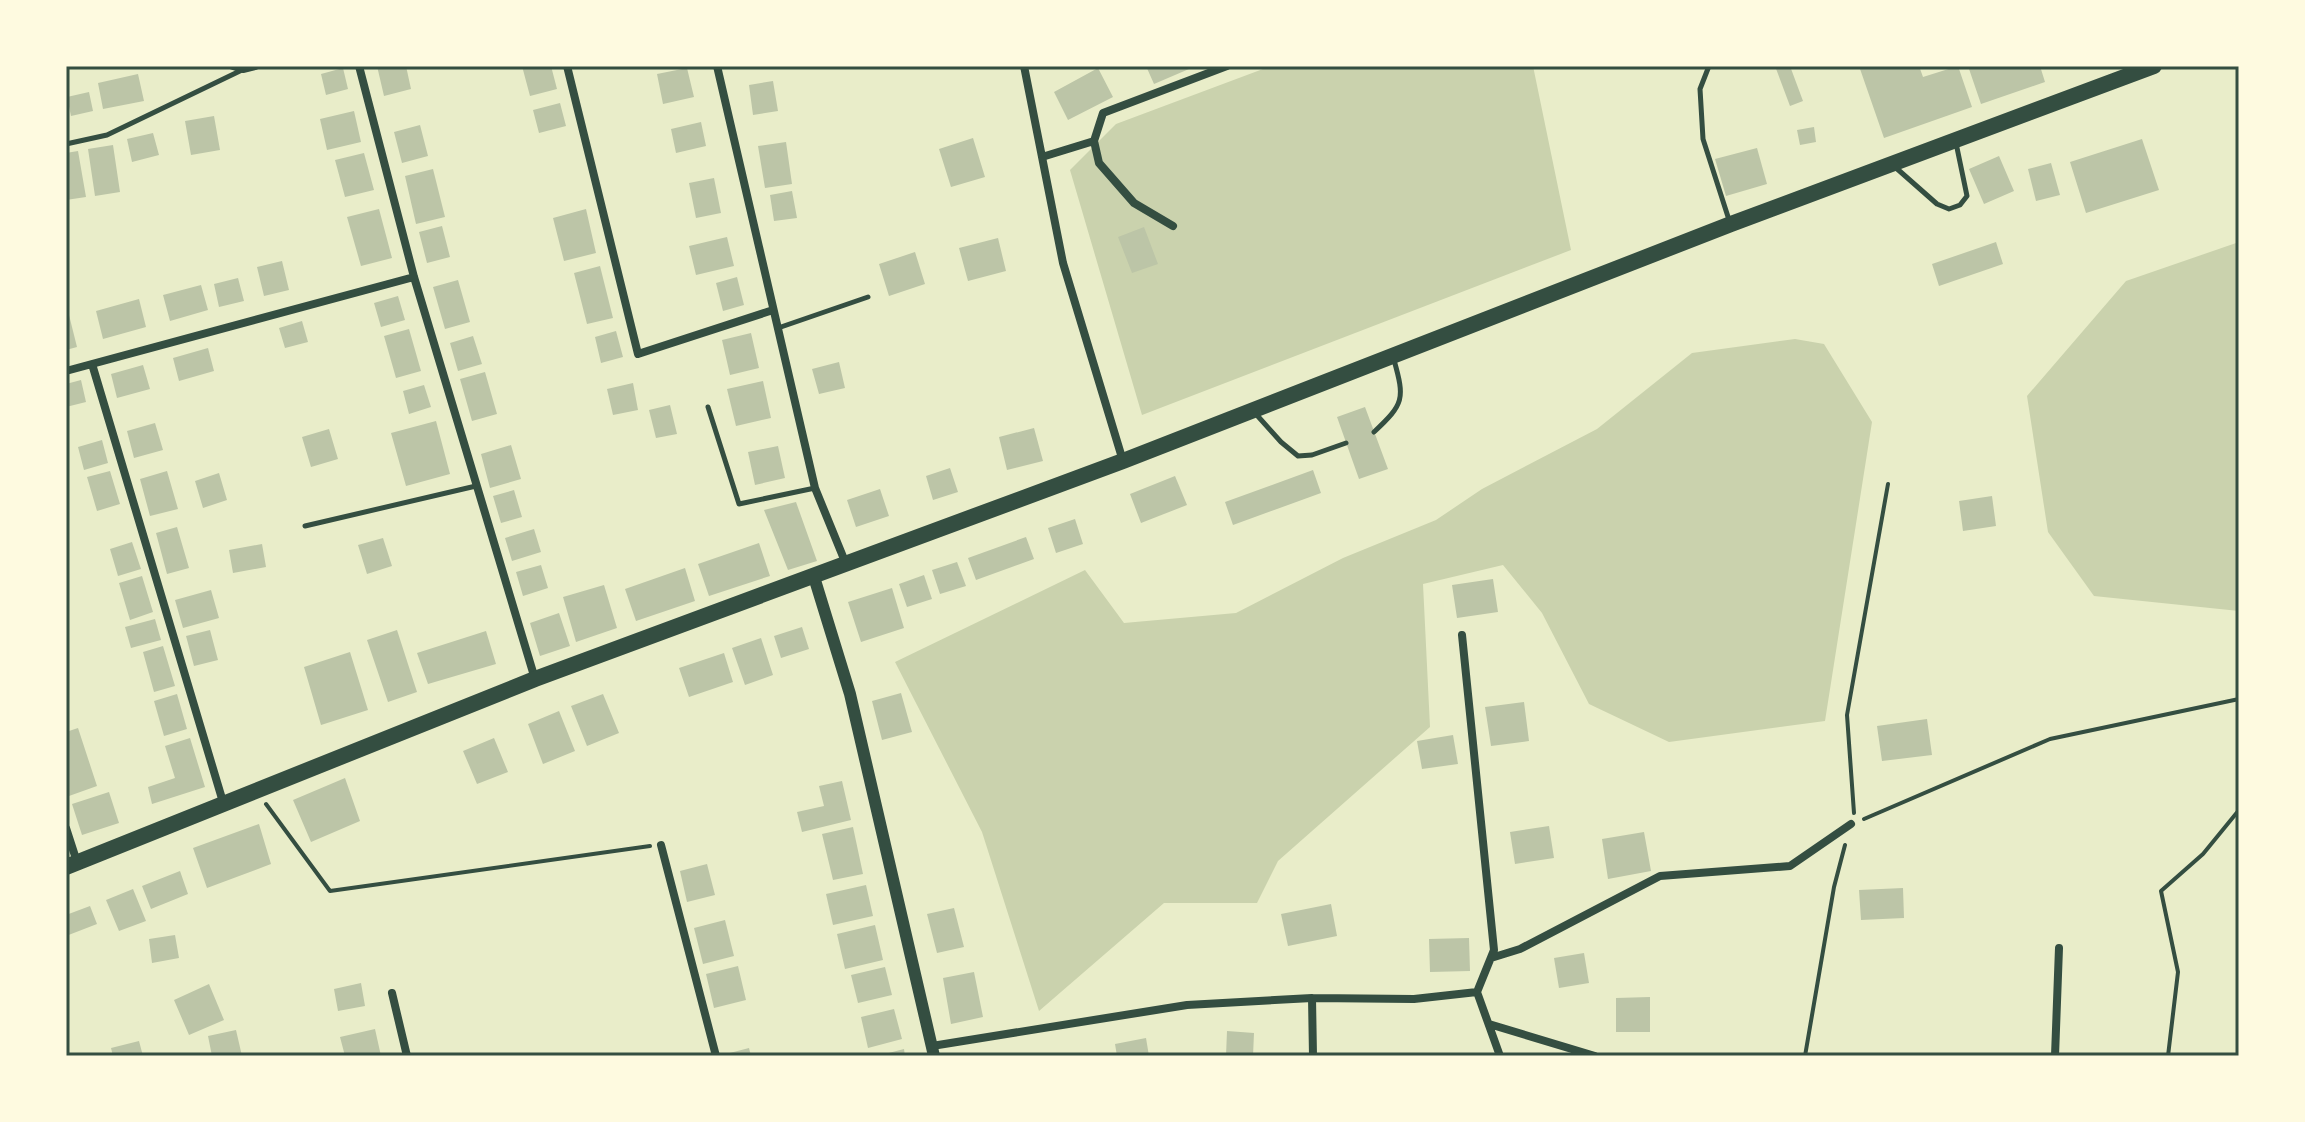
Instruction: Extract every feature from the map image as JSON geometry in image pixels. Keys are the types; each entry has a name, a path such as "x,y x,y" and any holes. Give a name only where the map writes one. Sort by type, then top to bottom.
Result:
{"highway":[{"path":"72,865 535,679 1123,461 1890,163 2154,66"}],"street":[{"path":"238,68 255,66"},
{"path":"359,66 414,277 535,679"},
{"path":"567,66 638,354 773,310"},
{"path":"717,66 815,488 846,564"},
{"path":"1024,66 1063,263 1123,461"},
{"path":"1173,226 1134,203 1099,163 1094,141 1103,113 1227,66"},
{"path":"1042,157 1094,141"},
{"path":"66,371 414,277"},
{"path":"92,364 223,802"},
{"path":"814,577 850,694 933,1051 1187,1005 1312,998 1414,999 1477,992"},
{"path":"1462,635 1494,950 1477,992 1500,1056"},
{"path":"1491,958 1520,949 1660,876 1790,866 1851,824"},
{"path":"66,828 72,865"},
{"path":"661,845 716,1056"},
{"path":"2055,1056 2059,948"},
{"path":"392,993 407,1056"},
{"path":"1312,998 1313,1056"},
{"path":"1489,1024 1595,1056"}],"lane":[{"path":"1709,66 1700,89 1703,139 1731,224"},
{"path":"66,144 107,135 238,68"},
{"path":"1890,163 1937,204 1949,209 1960,205 1967,196 1954,139"},
{"path":"778,328 868,297"},
{"path":"1374,432 1398,410 1403,390 1393,355"},
{"path":"708,407 739,504 815,488"},
{"path":"1253,410 1298,456 1312,455 1346,443"},
{"path":"305,526 476,486"}],"path":[{"path":"1805,1056 1834,887 1855,808 1847,715 1888,484"},
{"path":"1851,824 2050,739 2239,699"},
{"path":"255,790 330,891 661,845"},
{"path":"2168,1056 2178,972 2161,891 2203,854 2239,810"}],"green space":[{"path":"1271,66 1533,66 1571,250 1142,415 1070,170 1116,124"},
{"path":"2239,242 2239,611 2094,596 2048,532 2027,396 2126,281"},
{"path":"1795,339 1824,344 1872,422 1825,721 1669,742 1589,704 1542,613 1503,565 1423,584 1430,727 1278,861 1257,903 1164,903 1039,1011 982,832 895,662 1085,570 1124,623 1236,613 1343,558 1436,520 1482,489 1597,429 1692,353"}],"building":[{"path":"377,66 406,66 411,89 384,96"},
{"path":"522,66 551,66 557,89 530,96"},
{"path":"1146,66 1196,66 1154,84"},
{"path":"1775,66 1790,66 1803,101 1790,106"},
{"path":"1859,66 1919,66 1923,77 1958,66 1972,107 1884,138"},
{"path":"1968,66 2040,66 2045,82 1981,104"},
{"path":"343,68 348,89 326,95 321,74"},
{"path":"687,68 694,97 663,104 657,74"},
{"path":"1098,68 1113,97 1068,120 1054,92"},
{"path":"138,74 144,101 103,109 98,83"},
{"path":"773,81 778,111 753,115 749,85"},
{"path":"89,92 93,111 71,116 67,97"},
{"path":"560,103 566,126 539,133 533,110"},
{"path":"354,111 361,142 327,150 320,119"},
{"path":"214,116 220,150 191,155 185,121"},
{"path":"701,122 706,146 676,153 671,129"},
{"path":"420,125 428,156 402,163 394,132"},
{"path":"1814,127 1816,142 1800,145 1797,130"},
{"path":"153,133 159,155 132,162 127,139"},
{"path":"973,138 985,177 951,187 939,149"},
{"path":"2142,139 2159,190 2086,213 2070,162"},
{"path":"786,142 792,184 765,188 758,146"},
{"path":"113,145 120,192 95,196 88,149"},
{"path":"1757,148 1767,184 1726,196 1715,159"},
{"path":"78,151 86,197 66,200 66,153"},
{"path":"364,153 374,190 345,197 335,160"},
{"path":"1999,156 2014,191 1984,204 1969,169"},
{"path":"2051,163 2060,195 2036,201 2028,169"},
{"path":"433,169 445,217 416,224 405,176"},
{"path":"714,178 721,213 696,218 689,183"},
{"path":"792,191 797,218 774,221 770,195"},
{"path":"379,209 392,258 361,266 347,217"},
{"path":"586,209 596,253 564,261 553,218"},
{"path":"442,226 450,257 427,263 419,232"},
{"path":"1144,227 1158,264 1132,273 1118,237"},
{"path":"727,237 734,266 696,275 689,246"},
{"path":"998,238 1006,271 968,281 959,248"},
{"path":"1996,242 2003,264 1939,286 1932,264"},
{"path":"915,252 925,284 889,296 879,264"},
{"path":"282,261 289,290 264,296 257,267"},
{"path":"600,266 613,318 587,324 574,273"},
{"path":"737,277 744,305 723,311 716,283"},
{"path":"238,278 244,301 219,307 214,284"},
{"path":"458,280 470,322 445,329 433,287"},
{"path":"201,285 208,310 170,321 163,295"},
{"path":"398,296 405,320 381,327 374,303"},
{"path":"139,299 146,327 103,339 96,311"},
{"path":"69,315 77,347 66,350 66,316"},
{"path":"302,321 308,342 285,348 279,328"},
{"path":"409,329 421,371 396,378 384,336"},
{"path":"616,331 623,357 601,363 595,337"},
{"path":"751,333 759,368 730,375 722,340"},
{"path":"473,336 482,364 458,371 450,343"},
{"path":"208,348 214,371 179,381 173,358"},
{"path":"839,362 845,388 819,394 812,369"},
{"path":"143,365 150,389 117,398 111,374"},
{"path":"485,372 497,414 472,421 460,379"},
{"path":"81,380 86,402 66,407 66,384"},
{"path":"763,381 771,418 736,426 727,389"},
{"path":"633,383 638,410 613,415 607,389"},
{"path":"424,385 431,407 409,414 403,391"},
{"path":"670,405 677,434 656,438 649,410"},
{"path":"1365,407 1388,469 1359,479 1337,417"},
{"path":"436,421 450,474 406,486 391,433"},
{"path":"155,423 163,450 134,458 127,431"},
{"path":"1034,428 1043,461 1007,470 999,437"},
{"path":"329,429 338,459 311,467 302,437"},
{"path":"102,440 108,463 84,470 78,447"},
{"path":"511,445 521,479 490,488 481,454"},
{"path":"778,446 785,478 755,485 748,452"},
{"path":"950,468 958,492 933,500 926,476"},
{"path":"1313,470 1321,493 1233,525 1225,502"},
{"path":"110,471 120,504 97,511 87,477"},
{"path":"167,471 178,509 150,516 140,479"},
{"path":"219,473 227,500 203,508 195,481"},
{"path":"1175,476 1187,505 1141,523 1130,494"},
{"path":"880,489 889,516 856,527 847,500"},
{"path":"514,490 522,517 501,523 493,496"},
{"path":"1992,496 1996,526 1963,531 1959,501"},
{"path":"796,502 817,561 788,570 764,510"},
{"path":"1075,519 1083,544 1056,553 1048,528"},
{"path":"177,527 189,568 167,574 156,533"},
{"path":"534,529 541,552 512,561 505,538"},
{"path":"1026,537 1034,559 976,580 968,558"},
{"path":"383,538 392,566 367,574 358,545"},
{"path":"132,542 141,569 118,576 110,549"},
{"path":"759,543 770,576 709,596 698,564"},
{"path":"262,544 266,567 233,573 229,550"},
{"path":"957,562 966,586 940,594 932,570"},
{"path":"541,565 548,588 523,596 516,572"},
{"path":"685,568 695,601 636,621 625,589"},
{"path":"924,575 932,599 907,607 899,584"},
{"path":"142,576 153,612 130,620 119,583"},
{"path":"1493,579 1498,612 1457,618 1452,585"},
{"path":"604,585 617,628 576,642 563,597"},
{"path":"892,588 904,628 861,642 848,602"},
{"path":"211,590 219,618 183,628 175,600"},
{"path":"559,613 570,646 540,656 530,623"},
{"path":"155,619 161,640 131,648 125,627"},
{"path":"802,627 809,649 781,658 774,636"},
{"path":"210,630 218,660 194,666 186,636"},
{"path":"397,630 417,692 388,702 367,640"},
{"path":"486,631 496,664 428,684 417,653"},
{"path":"761,638 773,675 745,685 732,648"},
{"path":"163,646 175,686 154,692 143,652"},
{"path":"350,652 368,710 321,725 304,667"},
{"path":"724,653 733,682 689,697 679,668"},
{"path":"901,693 912,732 882,740 872,701"},
{"path":"177,694 187,729 164,736 154,701"},
{"path":"603,694 619,733 587,746 571,706"},
{"path":"1524,702 1529,741 1491,746 1485,707"},
{"path":"559,711 575,751 543,764 528,724"},
{"path":"1927,719 1932,755 1882,761 1877,726"},
{"path":"78,728 97,786 69,796 66,788 66,732"},
{"path":"1453,735 1458,764 1422,769 1417,741"},
{"path":"190,738 205,787 152,804 148,787 175,778 165,746"},
{"path":"494,738 508,772 477,784 463,751"},
{"path":"345,778 360,821 311,842 293,800"},
{"path":"842,781 851,820 802,832 797,812 824,806 819,786"},
{"path":"109,792 119,823 82,835 72,804"},
{"path":"259,824 271,864 207,888 193,848"},
{"path":"1549,826 1554,858 1515,864 1510,832"},
{"path":"853,827 863,874 833,880 822,834"},
{"path":"1644,832 1651,871 1608,879 1602,839"},
{"path":"707,864 715,895 687,902 680,871"},
{"path":"180,871 188,894 151,909 142,886"},
{"path":"866,885 873,916 833,925 826,894"},
{"path":"1903,888 1904,918 1861,920 1859,890"},
{"path":"133,889 146,921 119,931 106,900"},
{"path":"1331,904 1337,936 1288,946 1281,914"},
{"path":"90,906 97,924 66,936 66,915"},
{"path":"954,908 964,947 937,953 927,914"},
{"path":"725,920 734,956 703,964 694,928"},
{"path":"875,925 883,960 845,969 837,934"},
{"path":"175,935 179,958 152,963 149,939"},
{"path":"1469,938 1470,971 1430,972 1429,939"},
{"path":"1584,953 1589,983 1559,988 1554,958"},
{"path":"738,966 746,1000 714,1008 706,974"},
{"path":"885,967 892,995 858,1003 851,975"},
{"path":"974,972 983,1017 951,1024 943,978"},
{"path":"361,983 365,1006 338,1011 334,989"},
{"path":"209,984 224,1020 189,1035 174,1000"},
{"path":"1650,997 1650,1032 1616,1032 1616,998"},
{"path":"894,1009 902,1039 868,1048 861,1017"},
{"path":"375,1029 381,1056 345,1056 340,1037"},
{"path":"236,1030 242,1056 212,1056 208,1036"},
{"path":"1227,1031 1254,1033 1253,1056 1226,1056"},
{"path":"1146,1038 1149,1056 1117,1056 1115,1044"},
{"path":"139,1041 143,1056 113,1056 111,1048"},
{"path":"749,1048 751,1056 722,1056 722,1055"},
{"path":"904,1049 905,1056 881,1055"}]}
